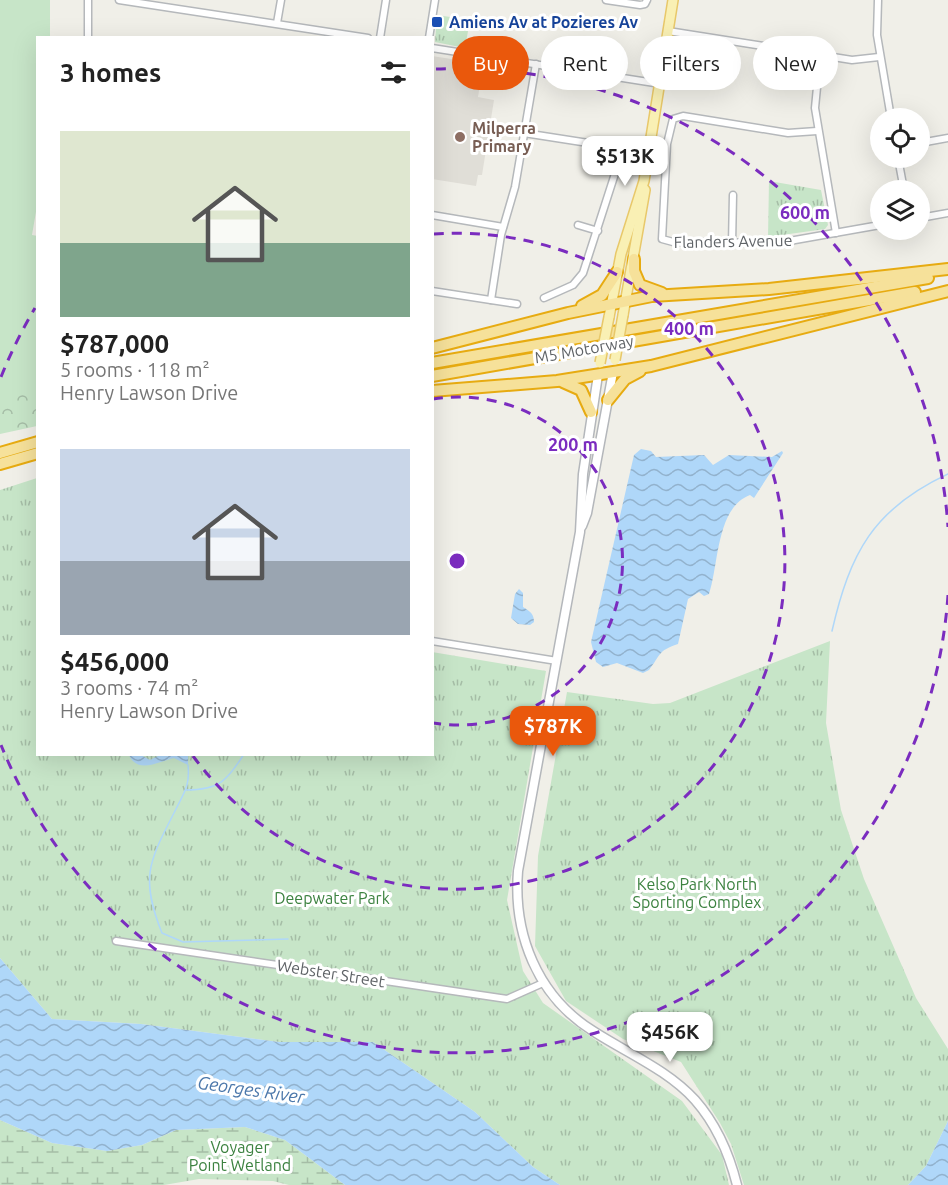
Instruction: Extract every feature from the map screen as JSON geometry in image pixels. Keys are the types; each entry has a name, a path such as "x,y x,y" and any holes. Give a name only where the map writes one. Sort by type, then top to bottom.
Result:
{"highway":[{"path":"634,259 634,271 640,285 648,290 674,294"},
{"path":"434,347 568,313 674,294 779,288 948,269"},
{"path":"568,313 602,295 617,272"},
{"name":"M5 Motorway","path":"434,363 948,274"},
{"name":"M5 Motorway","path":"434,376 948,286"},
{"path":"434,391 557,381 651,366 948,291"},
{"path":"608,400 625,379 651,366"},
{"path":"557,381 581,390 591,412"},
{"path":"0,453 36,443"},
{"path":"0,464 36,454"}],"main road":[{"path":"667,36 673,0"},
{"path":"660,90 644,181 627,230 617,272 591,412 580,501 580,532 517,890 524,941 543,983 578,1020 663,1074 694,1099 718,1132 737,1185"},
{"path":"580,532 587,513 634,259 645,190 644,181"}],"street":[{"path":"88,0 88,36"},
{"path":"120,0 356,36"},
{"path":"277,23 281,0"},
{"path":"380,36 386,0"},
{"path":"429,36 435,0"},
{"path":"606,0 637,5 646,1"},
{"path":"878,0 876,24 879,57 889,108"},
{"path":"312,36 314,29"},
{"path":"668,31 753,45"},
{"path":"434,48 640,81"},
{"path":"838,58 852,60 879,57"},
{"path":"491,300 503,227 514,194 536,64"},
{"path":"815,90 818,131 836,233"},
{"name":"Flanders Avenue","path":"818,131 793,133 682,116 673,118 667,144 662,234 666,242 778,243 870,227"},
{"path":"524,133 619,150 621,160 580,277 569,287 544,298"},
{"path":"930,141 948,138"},
{"path":"732,244 733,195"},
{"path":"930,216 948,213"},
{"path":"434,216 503,227"},
{"path":"578,225 598,231"},
{"path":"434,291 516,304"},
{"path":"434,641 557,661"},
{"name":"Webster Street","path":"116,941 507,999 543,983"}],"shaded area":[{"name":"Milperra Primary","path":"434,56 452,59 452,90 479,90 478,97 494,100 482,175 478,175 476,186 434,179"}],"green space":[{"path":"0,0 50,0 50,36 36,36 36,212 32,235 36,236 36,403 0,397"},
{"path":"437,15 470,20 467,36 452,36 452,45 435,42"},
{"path":"769,181 821,190 828,225 825,229 768,237"},
{"path":"0,391 36,394 36,426 0,434"},
{"name":"Deepwater Park","path":"36,478 36,756 434,756 434,652 546,671 507,900 523,971 543,1003 682,1101 722,1155 729,1185 560,1185 533,1167 475,1112 373,1042 279,1042 141,1024 52,1019 0,958 0,490"},
{"name":"Kelso Park North Sporting Complex","path":"830,641 826,723 841,810 864,879 916,998 948,1049 948,1121 926,1166 908,1185 744,1185 731,1144 681,1062 623,1039 566,1001 535,946 538,856 567,692 653,704 670,703"},
{"name":"Voyager Point Wetland","path":"0,1120 52,1143 107,1151 142,1145 176,1130 245,1127 285,1140 345,1185 289,1185 273,1181 199,1179 164,1185 0,1185"}],"water":[{"path":"641,449 651,451 656,457 704,455 713,465 729,455 772,457 782,451 783,453 754,498 750,495 739,502 731,512 720,538 709,594 704,596 699,592 688,599 678,644 663,651 649,670 643,673 617,663 603,667 596,662 591,642 634,455"},
{"path":"519,589 523,593 523,607 530,611 533,617 534,622 530,625 518,624 511,618 515,594"},
{"path":"130,756 143,756 150,760 158,756 188,756 188,765 174,758 148,765 137,764"},
{"name":"Georges River","path":"0,958 52,1019 141,1024 279,1042 373,1042 475,1112 533,1167 560,1185 345,1185 285,1140 245,1127 176,1130 142,1145 107,1151 52,1143 0,1120"},
{"path":"948,1121 948,1185 908,1185 926,1166"}],"waterway":[{"path":"832,631 847,578 869,536 883,518 901,502 948,474"},
{"path":"186,790 207,788 221,782 243,756"},
{"path":"188,765 186,788 160,842 151,869 149,882 151,897 162,933 183,942 288,939"}],"place":[{"name":"Amiens Av at Pozieres Av","path":"437,22"},
{"name":"Milperra Primary","path":"460,137"}]}
